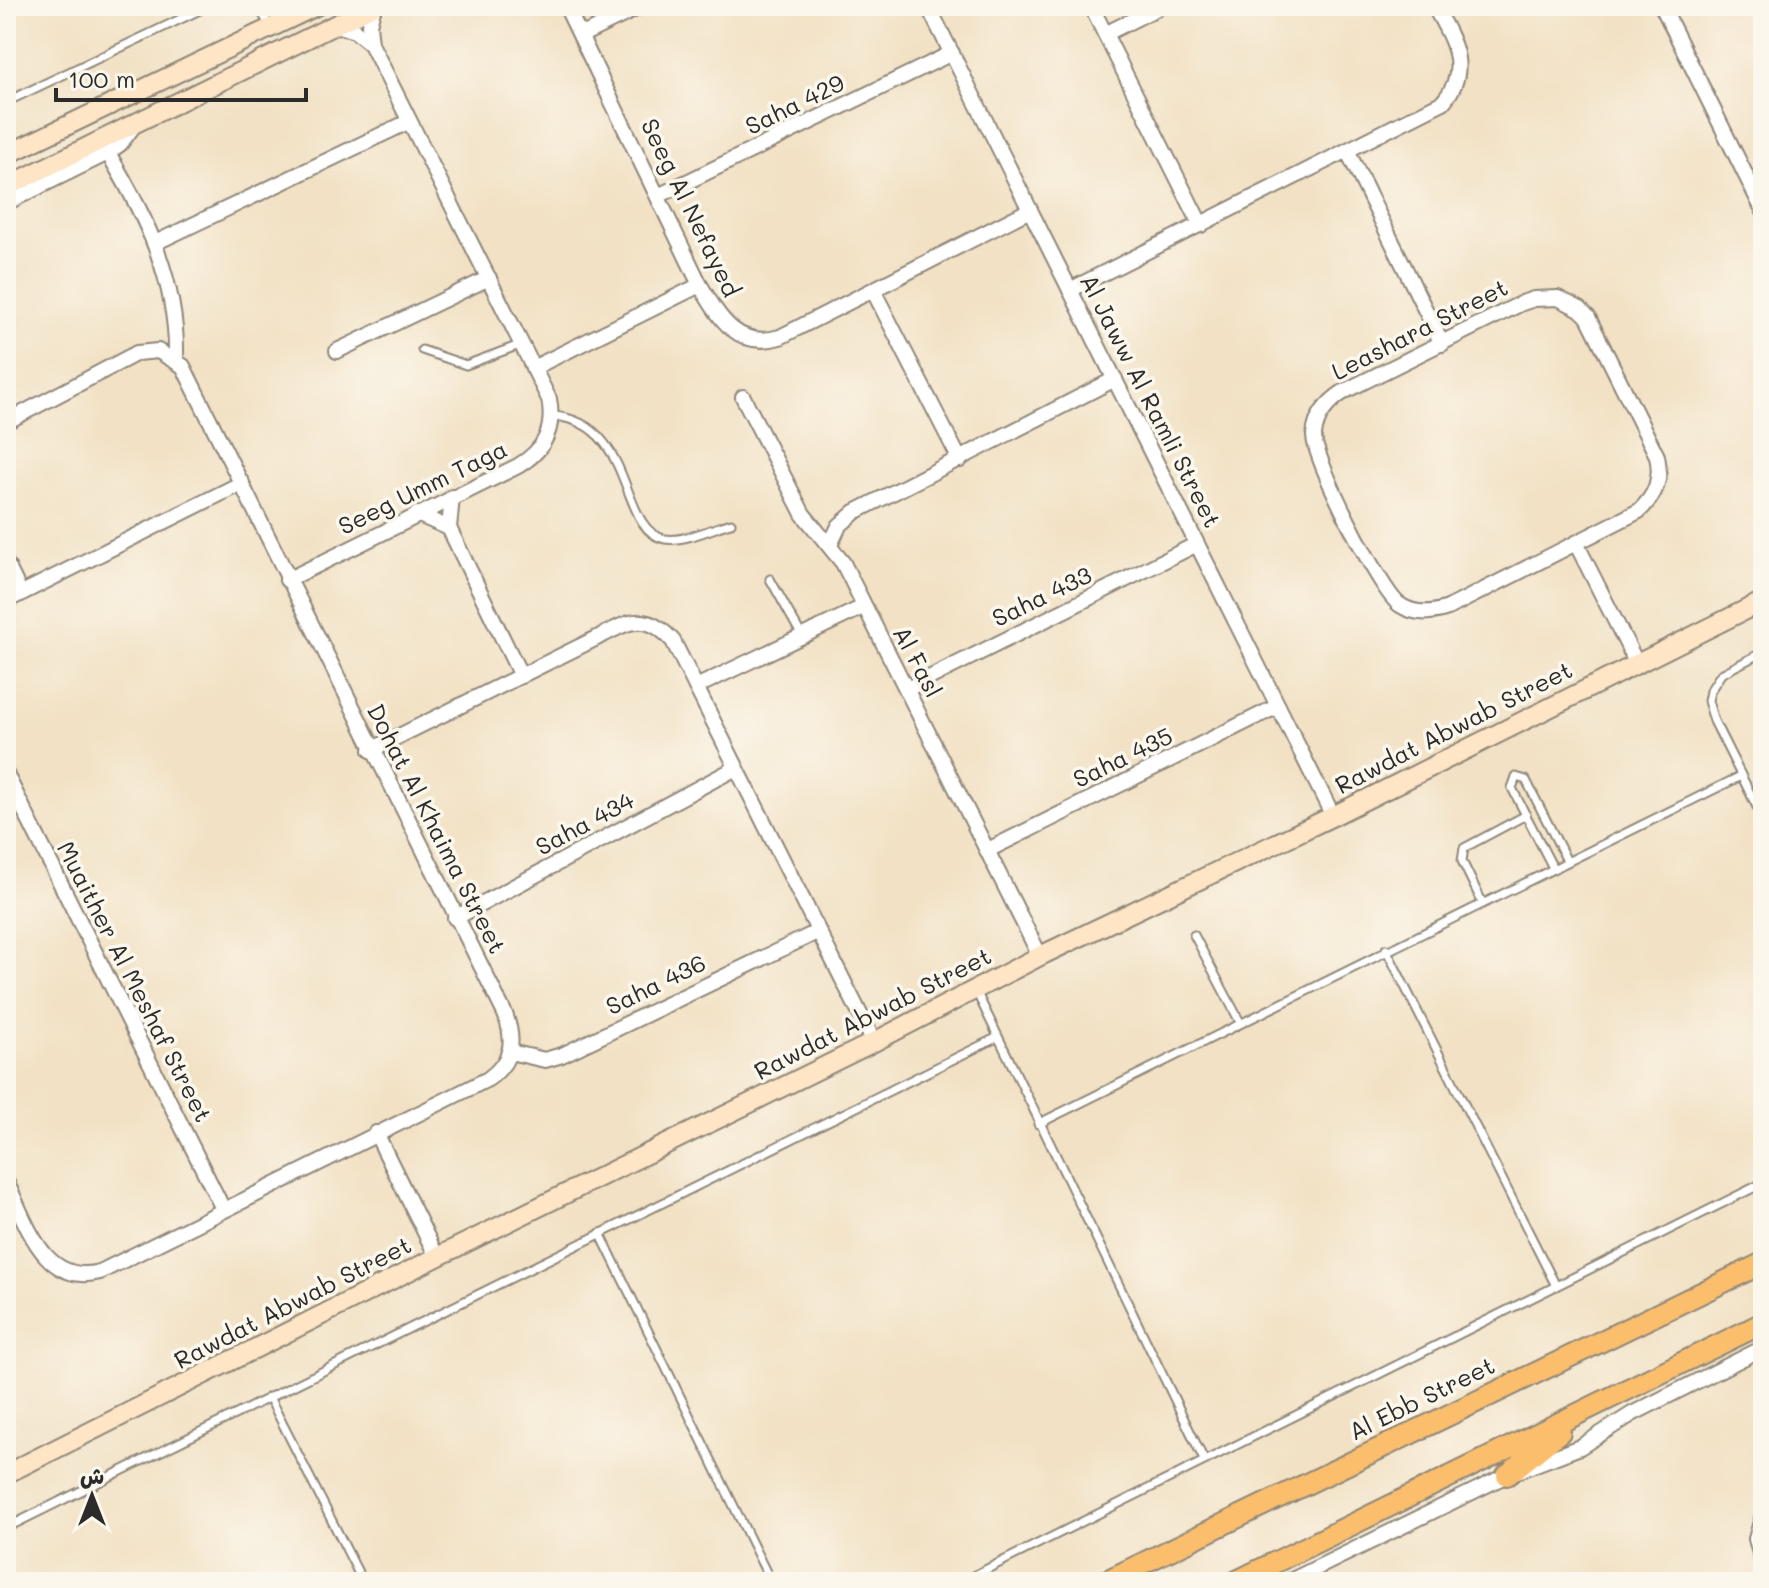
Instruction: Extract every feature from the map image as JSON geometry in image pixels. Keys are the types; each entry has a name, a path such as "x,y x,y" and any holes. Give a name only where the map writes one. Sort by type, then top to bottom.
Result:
{"main road":[{"name":"Al Ebb Street","path":"1104,1582 1763,1263"},
{"path":"1235,1582 1763,1323"},
{"path":"1507,1475 1588,1409"}],"street":[{"path":"6,187 132,128 374,6"},
{"path":"374,6 369,25 371,44 549,399 552,416"},
{"name":"Seeg Al Nefayed","path":"566,6 700,285 730,329 742,336 769,341 1030,210"},
{"path":"582,35 642,6"},
{"name":"Al Jaww Al Ramli Street","path":"928,6 1333,816"},
{"path":"1091,6 1201,225"},
{"path":"1105,34 1161,6"},
{"path":"1070,290 1435,109 1450,94 1458,76 1459,57 1434,6"},
{"path":"1662,6 1763,210"},
{"path":"6,155 309,8"},
{"path":"336,25 355,31 371,44"},
{"name":"Saha 429","path":"658,196 952,53"},
{"path":"155,243 408,122"},
{"path":"6,203 108,153 120,144 132,128"},
{"path":"1348,152 1442,344"},
{"path":"6,422 137,353 158,351 176,359 177,321 173,297 155,243 136,201 108,153"},
{"path":"337,351 489,278"},
{"path":"533,368 700,285"},
{"path":"873,290 960,460"},
{"name":"Leashara Street","path":"1558,298 1580,309 1588,317 1659,468 1655,492 1639,511 1576,543 1436,612 1411,611 1389,597 1319,462 1314,435 1324,408 1333,399 1534,299 1558,298"},
{"name":"Dohat Al Khaima Street","path":"176,359 188,373 371,750 505,1014 512,1039 510,1052"},
{"path":"830,545 839,526 855,512 1115,379"},
{"name":"Al Fasl","path":"743,397 803,514 830,545 907,689 1040,956"},
{"name":"Seeg Umm Taga","path":"287,580 528,460 546,440 552,416"},
{"path":"6,601 242,483"},
{"path":"452,497 449,528 521,676"},
{"path":"417,514 449,528"},
{"path":"1576,543 1637,664"},
{"name":"Saha 433","path":"907,689 1197,544"},
{"path":"6,563 21,594"},
{"name":"Rawdat Abwab Street","path":"6,1474 874,1042 1040,956 1333,816 1763,601"},
{"path":"696,687 863,607"},
{"path":"371,750 627,623 653,623 673,641 874,1042"},
{"name":"Saha 435","path":"988,850 1278,706"},
{"name":"Saha 434","path":"455,918 736,768"},
{"name":"Muaither Al Meshaf Street","path":"6,774 223,1209"},
{"name":"Saha 436","path":"510,1052 534,1059 554,1058 817,932"},
{"path":"6,1181 43,1255 65,1271 82,1275 108,1269 488,1079 501,1069 510,1052"},
{"path":"376,1133 437,1257"},
{"path":"1288,1582 1507,1475 1580,1447 1640,1410 1763,1348"},
{"path":"1763,1515 1756,1539 1763,1564"}],"lane":[{"path":"6,102 208,6"},
{"path":"258,6 271,28"},
{"path":"422,350 466,365 522,344"},
{"path":"552,416 579,420 602,438 644,523 656,536 674,539 731,523"},
{"path":"770,579 802,636"},
{"path":"1763,652 1721,674 1710,691 1710,712 1763,819"},
{"path":"1038,1124 1386,949 1741,776"},
{"path":"1553,868 1512,788 1516,777 1526,780 1567,861"},
{"path":"1482,902 1462,861 1464,848 1526,815"},
{"path":"1194,935 1240,1022"},
{"path":"1386,949 1556,1286"},
{"path":"975,990 1204,1460"},
{"path":"6,1528 996,1038"},
{"path":"961,1582 1763,1183"},
{"path":"600,1233 771,1582"},
{"path":"269,1397 363,1582"}]}
